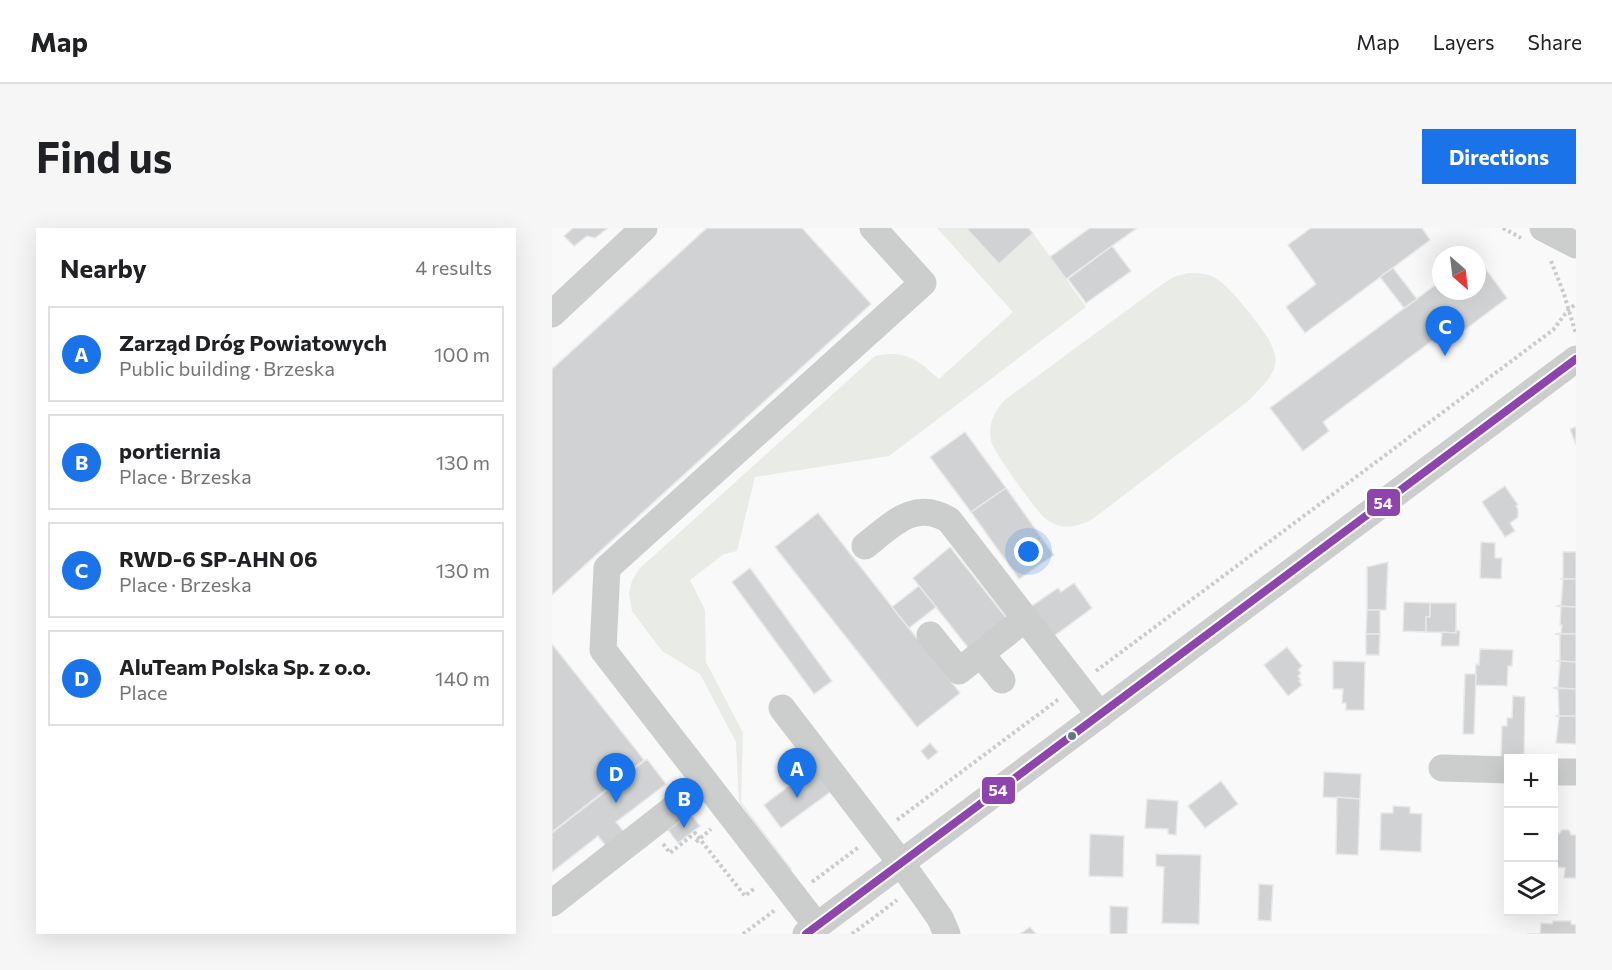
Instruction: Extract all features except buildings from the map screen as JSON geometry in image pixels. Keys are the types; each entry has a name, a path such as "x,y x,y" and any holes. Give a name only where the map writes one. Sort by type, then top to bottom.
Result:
{"street":[{"path":"552,314 644,228"},
{"path":"873,228 923,283 607,568 603,650 775,872 811,930 1576,359"},
{"path":"1543,228 1576,244"},
{"path":"865,546 910,514 924,511 939,513 949,520 1100,715"},
{"path":"930,635 959,671 1026,618"},
{"path":"981,654 1002,680"},
{"path":"782,708 917,885 940,918 946,934"},
{"path":"1442,768 1504,770"},
{"path":"1558,772 1576,772"},
{"path":"552,903 706,783"}],"path":[{"path":"1549,257 1576,334"},
{"path":"902,816 1553,330 1569,309 1576,304"},
{"path":"670,853 695,833 746,896 775,872"},
{"path":"852,934 917,885"}],"shaded area":[{"path":"937,228 965,228 999,265 1033,233 1086,307 889,456 755,477 737,551 724,554 690,580 705,610 706,662 743,733 741,802 792,869 789,872 739,802 736,742 700,674 662,651 632,611 629,593 632,581 639,569 875,356 903,355 924,366 939,379 1013,312"},
{"path":"1188,273 1205,274 1221,282 1251,315 1268,338 1274,351 1275,365 1270,376 1247,402 1091,520 1068,527 1051,523 1029,499 993,447 990,429 995,413 1006,399 1164,283"}],"transit line":[{"name":"54","path":"806,934 1576,359"}],"place":[{"name":"RWD-6 SP-AHN 06","path":"1445,356"},
{"name":"Zarząd Dróg Powiatowych","path":"797,798"},
{"name":"AluTeam Polska Sp. z o.o.","path":"616,803"},
{"name":"portiernia","path":"684,828"}]}
